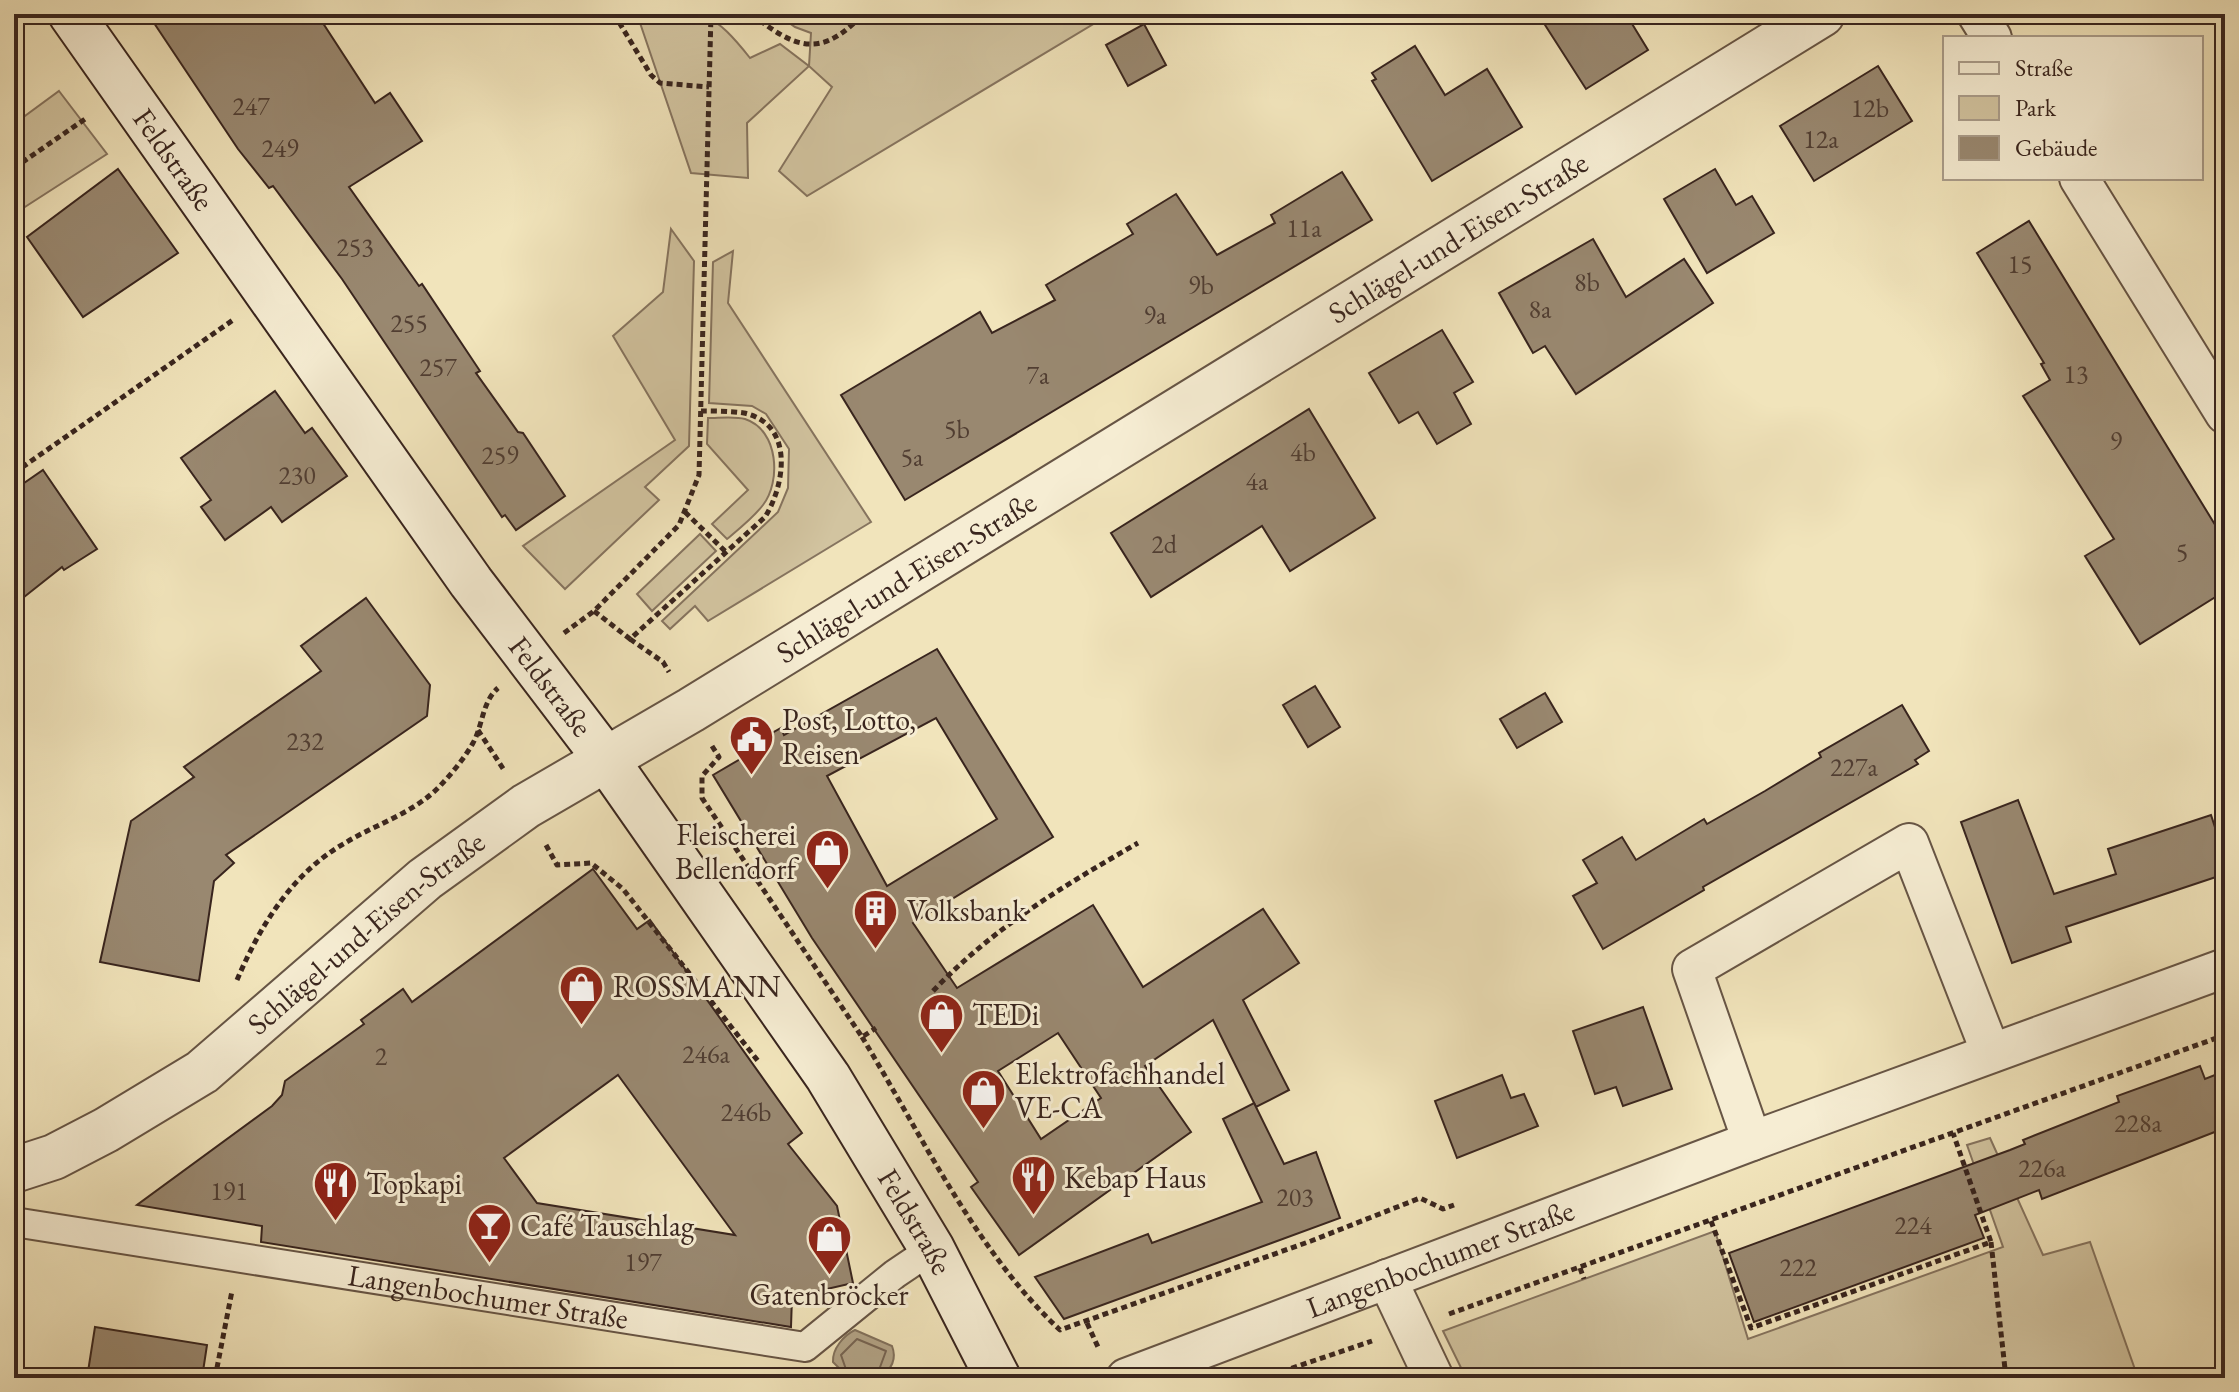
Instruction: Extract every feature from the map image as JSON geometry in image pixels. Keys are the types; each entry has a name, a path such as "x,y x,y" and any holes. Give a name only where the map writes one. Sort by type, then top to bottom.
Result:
{"street":[{"name":"Feldstraße","path":"71,14 471,582 605,758 828,1077 932,1249 998,1378"},
{"name":"Schlägel-und-Eisen-Straße","path":"14,1170 54,1157 106,1130 202,1072 425,879 526,806 717,694 1822,14"},
{"path":"1977,14 1991,36"},
{"path":"2080,180 2225,414"},
{"path":"1752,1141 1692,969 1909,843 1991,1053"},
{"name":"Langenbochumer Straße","path":"1126,1378 1752,1141 2225,968"},
{"name":"Langenbochumer Straße","path":"14,1222 805,1347 895,1274 932,1249"},
{"path":"1387,1279 1434,1378"}],"path":[{"path":"614,14 651,75 660,83 709,87"},
{"path":"663,662 594,611 679,525 699,475 711,14"},
{"path":"752,14 782,36 809,46 829,43 844,35 863,14"},
{"path":"760,21 765,14"},
{"path":"14,168 126,92"},
{"path":"14,473 269,295"},
{"path":"630,639 727,553 765,517 776,501 783,466 780,445 767,426 747,414 700,411"},
{"path":"684,511 727,553"},
{"path":"231,993 251,947 291,885 343,844 402,813 436,790 475,741 490,695"},
{"path":"719,757 702,776 702,798 862,1037 972,1220 1029,1302 1060,1330 1311,1241 1420,1198 1443,1209 1468,1200"},
{"path":"933,991 973,950 1077,878 1138,843"},
{"path":"557,865 591,863 623,889 759,1063"},
{"path":"862,1037 876,1028"},
{"path":"1263,1378 1580,1268 2225,1035"},
{"path":"1953,1133 1991,1242 2006,1378"},
{"path":"1711,1221 1751,1328 1991,1242"},
{"path":"215,1378 239,1258"},
{"path":"1580,1268 1584,1279"}],"green space":[{"path":"637,14 702,16 723,28 750,58 780,44 809,66 747,123 748,178 691,173"},
{"path":"777,14 1110,14 807,196 779,171 832,87 809,66 811,33 795,27"},
{"path":"59,91 107,154 14,214 14,124"},
{"path":"671,229 694,261 689,446 645,487 659,500 565,589 523,546 675,440 613,336 663,292"},
{"path":"733,251 728,303 871,522 708,621 695,606 670,629 662,621 778,512 788,488 789,449 766,414 752,406 709,403 713,262"},
{"path":"708,418 741,418 756,425 765,434 774,458 769,495 755,514 727,539 712,524 748,490 707,444"},
{"path":"700,534 716,551 652,611 637,594"},
{"path":"1990,1138 2043,1255 2090,1242 2138,1378 1466,1378 1443,1331 1715,1231 1748,1339 2003,1247 1967,1145"}],"water":[{"path":"855,1330 892,1346 892,1364 879,1378 841,1378 839,1368 833,1362 834,1352 840,1343"}],"building":[{"path":"148,14 317,14 375,103 390,93 422,141 349,187 419,286 422,284 480,371 476,373 518,432 523,433 565,496 516,530 505,515 502,517 342,279 273,186 269,188 238,149"},
{"path":"1538,14 1626,14 1648,50 1586,89"},
{"path":"1144,24 1166,65 1128,86 1106,45"},
{"path":"1415,46 1445,95 1487,69 1522,127 1432,181 1372,81 1376,79 1372,73"},
{"path":"1878,66 1912,121 1814,181 1780,126"},
{"path":"118,169 178,253 83,317 27,237"},
{"path":"1715,169 1736,205 1752,196 1774,233 1707,273 1664,199"},
{"path":"1342,172 1372,220 905,500 841,395 980,312 992,333 1055,300 1046,285 1133,234 1127,224 1176,194 1217,255 1275,223 1271,215"},
{"path":"2029,221 2225,541 2225,591 2140,644 2085,556 2114,539 2023,396 2050,380 2041,364 2044,363 1977,253"},
{"path":"1593,239 1626,297 1684,259 1713,303 1576,394 1545,346 1533,353 1499,293"},
{"path":"1442,330 1473,382 1454,393 1471,424 1437,444 1418,412 1399,423 1369,373"},
{"path":"275,391 305,433 312,428 347,476 282,522 271,507 225,540 201,507 211,500 181,458"},
{"path":"1309,409 1375,518 1290,571 1262,526 1151,597 1111,533"},
{"path":"43,470 97,549 64,570 62,567 14,605 14,490"},
{"path":"366,598 430,685 427,716 226,855 234,863 214,881 199,981 100,962 131,821 194,777 184,767 321,671 301,646"},
{"path":"937,649 1053,837 913,923 957,988 1093,905 1143,987 1263,909 1299,963 1243,1000 1289,1090 1256,1107 1213,1020 1145,1066 1191,1132 1019,1255 971,1187 978,1182 812,938 713,775 742,758 738,752 781,728 784,735","holes":["936,718 997,819 887,886 827,776","1058,1033 1101,1098 1041,1139 998,1071"]},
{"path":"1315,686 1340,727 1308,747 1283,705"},
{"path":"1545,693 1562,722 1517,748 1500,719"},
{"path":"1902,705 1929,751 1915,760 1918,764 1703,887 1704,890 1603,949 1573,896 1597,883 1583,860 1622,837 1636,860 1704,819 1707,824 1765,791 1821,757 1819,753"},
{"path":"2018,800 2054,894 2116,874 2108,849 2211,815 2225,858 2225,874 2066,927 2071,942 2012,963 1961,822"},
{"path":"593,869 637,929 650,920 802,1133 788,1144 837,1206 853,1283 792,1297 791,1327 261,1242 262,1226 137,1205 272,1106 282,1095 285,1081 364,1024 361,1020 403,989 412,1002","holes":["618,1075 735,1235 537,1203 504,1158"]},
{"path":"1643,1007 1672,1089 1623,1106 1616,1087 1595,1094 1573,1031"},
{"path":"2200,1066 2205,1079 2225,1071 2225,1128 2042,1199 2039,1190 1975,1215 1984,1238 1754,1322 1729,1253 2010,1150 2025,1144 2023,1140 2119,1102 2117,1096"},
{"path":"1502,1075 1511,1098 1524,1094 1538,1126 1457,1158 1435,1101"},
{"path":"1254,1103 1284,1164 1316,1152 1340,1218 1064,1319 1035,1277 1148,1234 1152,1243 1262,1202 1223,1119"},
{"path":"95,1327 207,1345 202,1378 87,1378"}],"place":[{"name":"Post, Lotto, Reisen","path":"751,776"},
{"name":"Fleischerei Bellendorf","path":"827,891"},
{"name":"Volksbank","path":"876,950"},
{"name":"ROSSMANN","path":"582,1026"},
{"name":"TEDi","path":"941,1054"},
{"name":"Elektrofachhandel VE-CA","path":"984,1130"},
{"name":"Kebap Haus","path":"1033,1217"},
{"name":"Topkapi","path":"335,1223"},
{"name":"Café Tauschlag","path":"489,1265"},
{"name":"Gatenbröcker","path":"829,1276"}]}
